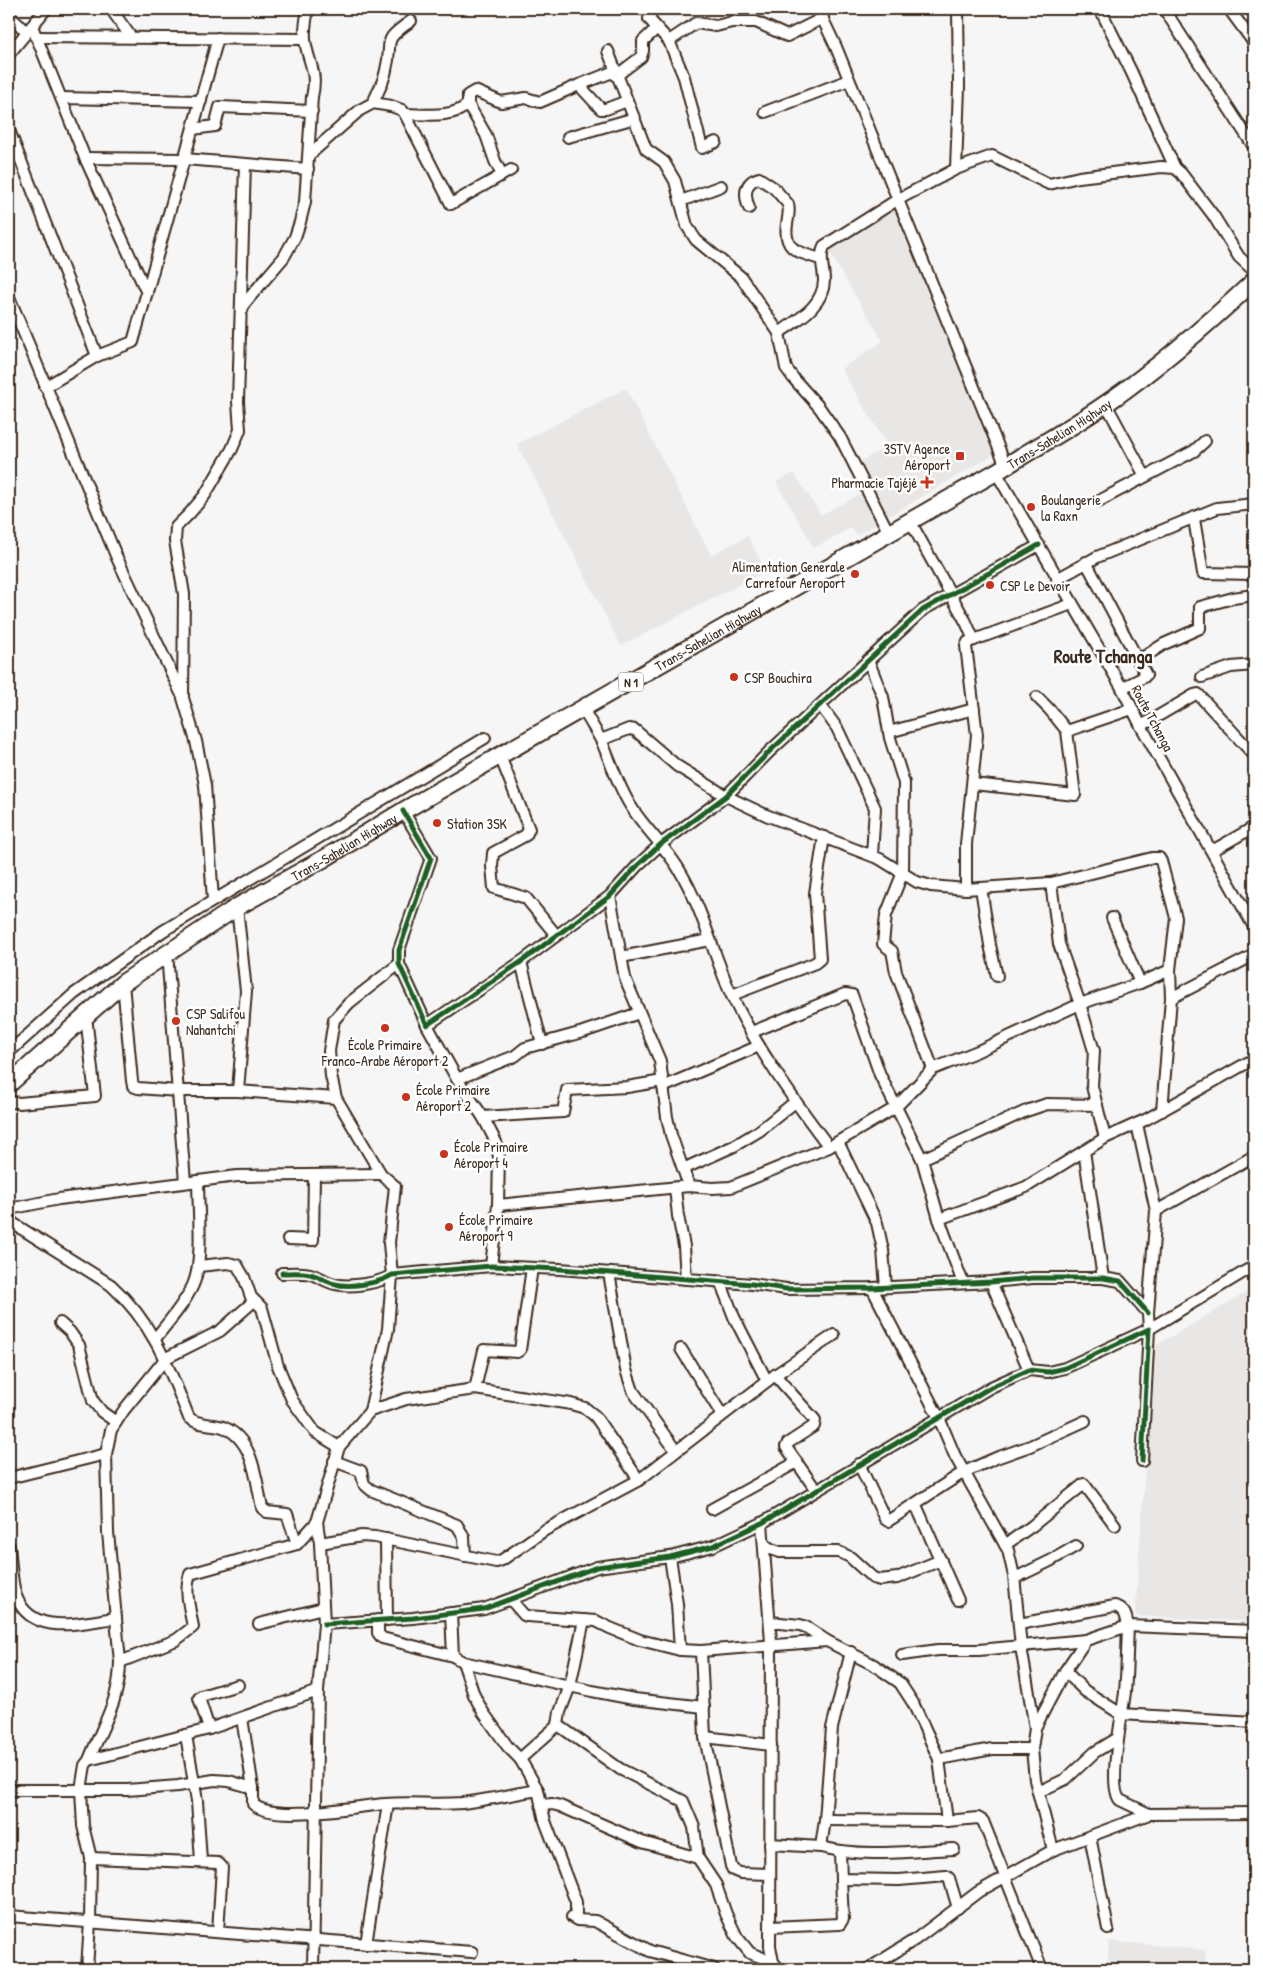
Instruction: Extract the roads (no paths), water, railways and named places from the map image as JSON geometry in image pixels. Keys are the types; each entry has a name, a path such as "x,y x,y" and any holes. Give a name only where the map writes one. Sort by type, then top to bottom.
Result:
{"highway":[{"name":"Trans-Sahelian Highway","path":"9,1084 123,983 237,908 1001,469 1106,404 1199,332 1254,282"}],"street":[{"path":"9,54 32,32 46,9"},
{"path":"111,9 131,37"},
{"path":"241,318 244,304 284,257 295,237 305,202 314,72 305,38 308,9"},
{"path":"654,9 649,19 669,42 684,77 702,148 716,142"},
{"path":"956,170 959,86 958,9"},
{"path":"1100,9 1175,168 1182,173 1213,215 1239,257 1254,272"},
{"path":"1164,9 1254,147"},
{"path":"1229,9 1254,43"},
{"path":"669,42 696,23 716,26 732,22 756,22 787,36 821,14"},
{"name":"Route Tchanga","path":"821,14 897,200 1001,469 1057,579 1122,688 1132,710 1254,927"},
{"path":"9,16 32,32 147,293"},
{"path":"373,103 386,72 388,42 393,33 411,21"},
{"path":"309,155 360,110 373,103 391,106 402,110 405,114 451,204 507,172 468,104 468,95 475,91 501,102 526,98 540,102 579,85 616,74 641,57 643,42 656,28"},
{"path":"32,32 131,37 305,38"},
{"path":"45,387 98,356 133,342 218,38"},
{"path":"608,51 646,149 668,167 675,180 687,226 696,240 741,277 779,333 786,368 819,407 840,437 889,534"},
{"path":"765,112 849,80"},
{"path":"579,85 601,109 606,110 627,101"},
{"path":"61,98 201,101"},
{"path":"405,114 442,114 464,108 468,104"},
{"path":"193,129 214,126 220,107 312,112"},
{"path":"568,137 635,118"},
{"path":"9,130 98,356"},
{"path":"779,333 816,303 824,281 820,260 824,246 897,200 956,170 992,156 1049,184 1079,177 1162,167 1175,168"},
{"path":"86,158 184,159 308,169"},
{"path":"183,698 184,594 174,541 176,527 190,513 214,480 232,449 240,430 238,402 245,164"},
{"path":"749,208 746,201 746,188 749,183 759,178 774,188 788,204 786,239 788,245 796,251 820,260"},
{"path":"681,201 721,186"},
{"path":"9,297 117,558 171,669 183,698 196,741 205,785 213,900"},
{"path":"1106,404 1145,476"},
{"path":"1099,501 1194,451 1205,442"},
{"path":"1057,579 1086,562 1217,508 1254,504"},
{"path":"1194,519 1203,573 1254,574"},
{"path":"910,521 974,640"},
{"path":"426,1025 521,962 610,896 638,865 661,844 726,796 769,752 923,610 1039,545"},
{"path":"1086,562 1146,676 1122,688"},
{"path":"1139,660 1164,644 1200,628 1200,607 1233,598 1254,595"},
{"path":"966,888 966,844 977,735 966,646 968,642 1072,604"},
{"path":"868,660 883,697 889,732 904,783 903,872 886,915 883,944 892,952 896,972 933,1068"},
{"path":"1202,677 1231,667 1254,664"},
{"path":"1141,726 1198,694 1253,751"},
{"path":"973,784 1075,795 1067,731 1037,697"},
{"path":"820,706 837,728 875,808 872,855"},
{"path":"583,709 600,740 629,803 642,824 661,844 680,871 732,995 759,1046 795,1102 833,1145 877,1223 883,1250 886,1286"},
{"path":"889,732 974,709"},
{"path":"1067,731 1132,710"},
{"path":"600,740 632,728 677,766 726,796 766,815 872,855 925,885 981,888 1051,883 1152,858 1159,858 1175,910 1170,970 1171,998 1162,1111"},
{"path":"9,1052 74,994 163,931 485,738"},
{"path":"500,756 529,829 526,835 493,853 494,888 526,898 556,935"},
{"path":"403,812 431,858 399,950 399,964 426,1025 457,1080 483,1117 496,1142 500,1157 498,1204 491,1266"},
{"path":"1212,851 1254,827"},
{"path":"732,995 815,963 820,959 814,893 824,837"},
{"path":"1051,883 1060,944 1094,1051 1095,1060 1092,1080 1105,1138"},
{"path":"981,888 997,976"},
{"path":"610,896 629,989 656,1048 662,1071 671,1134 689,1186"},
{"path":"237,908 246,991 238,1092"},
{"path":"1112,918 1140,983"},
{"path":"621,957 710,940"},
{"path":"168,953 185,1182"},
{"path":"1171,998 1254,955"},
{"path":"521,962 542,1044"},
{"path":"313,1969 318,1691 324,1624 320,1543 317,1522 339,1447 370,1411 388,1329 392,1275 388,1243 395,1186 381,1174 336,1098 330,1076 329,1051 334,1020 349,1003 399,964"},
{"path":"498,1204 689,1186 731,1187 833,1145 895,1108 933,1068 978,1051 1080,1004 1140,983 1170,970"},
{"path":"123,983 134,1086 144,1089 336,1098"},
{"path":"752,1032 850,994 878,1070 895,1108 922,1159 939,1219 962,1283"},
{"path":"457,1080 515,1056 525,1048 639,1013"},
{"path":"9,1099 12,1102 19,1103 95,1096 86,1016"},
{"path":"483,1117 563,1112 567,1090 663,1084 759,1046"},
{"path":"939,1219 1026,1187 1105,1138 1138,1124 1254,1059"},
{"path":"683,1169 727,1149 759,1131 795,1102"},
{"path":"922,1159 1026,1111 1047,1104 1097,1105"},
{"path":"1138,1124 1156,1211 1148,1313 1149,1329 1142,1461"},
{"path":"1084,1151 1103,1278"},
{"path":"1156,1211 1254,1156"},
{"path":"9,1209 59,1199 237,1176 381,1174"},
{"path":"288,1239 313,1240 314,1175"},
{"path":"155,1339 179,1308 193,1285 199,1266 198,1181"},
{"path":"675,1188 684,1246 686,1279"},
{"path":"9,1219 111,1286 122,1296 155,1339 166,1358 189,1418 195,1423 222,1427 232,1432 243,1442 250,1456 262,1508 267,1512 287,1514 297,1544"},
{"path":"199,1266 234,1263 244,1276 254,1301 262,1308 278,1366 292,1400 315,1432 339,1447"},
{"path":"282,1272 310,1274 335,1284 343,1285 384,1280 392,1275 491,1266 720,1281 786,1289 872,1288 1033,1278 1103,1278 1120,1281 1148,1313"},
{"path":"324,1624 484,1609 596,1567 670,1557 713,1546 762,1523 991,1387 1030,1370 1048,1372 1065,1368 1149,1329 1254,1266"},
{"path":"475,1389 484,1350 516,1352 520,1350 532,1268"},
{"path":"609,1273 626,1370 633,1391 676,1451"},
{"path":"720,1281 728,1305 771,1378 815,1420 814,1426 787,1445 796,1462 816,1490"},
{"path":"991,1282 1030,1370"},
{"path":"872,1288 939,1418 948,1442 1010,1557 1015,1578 1021,1647 1036,1728"},
{"path":"87,1969 91,1858 83,1826 81,1790 85,1765 89,1760 120,1681 120,1662 108,1532 106,1454 111,1430 166,1358 220,1331 254,1301"},
{"path":"60,1324 70,1332 79,1345 93,1401 102,1412 116,1422"},
{"path":"320,1543 362,1536 386,1539 496,1562 502,1560 545,1530 639,1480 771,1378 834,1335"},
{"path":"681,1349 722,1416"},
{"path":"370,1411 406,1399 475,1389 496,1391 585,1408 595,1416 639,1480"},
{"path":"859,1464 886,1521 891,1521 964,1472 1030,1446 1085,1421"},
{"path":"9,1478 106,1454"},
{"path":"334,1461 361,1471 364,1484 371,1490 457,1526 464,1537 465,1556"},
{"path":"712,1509 796,1462"},
{"path":"1005,1545 1084,1484 1115,1525"},
{"path":"916,1505 958,1600"},
{"path":"120,1662 176,1640 193,1627 188,1598 190,1574 297,1544 317,1522"},
{"path":"762,1523 771,1646 770,1952 776,1966"},
{"path":"386,1539 382,1620 378,1633 382,1638 453,1656 463,1662 570,1686 634,1699 704,1707"},
{"path":"764,1544 780,1552 839,1552 850,1557 873,1578 880,1580 896,1578 941,1560"},
{"path":"9,1546 16,1595 22,1607 32,1618 44,1624 62,1624 116,1618"},
{"path":"1015,1578 1050,1562 1076,1546"},
{"path":"670,1557 677,1604 680,1650"},
{"path":"511,1600 524,1615 602,1623 640,1640 680,1650 701,1651 827,1641"},
{"path":"1019,1624 1115,1606 1123,1609 1126,1613 1128,1626 1124,1695 1118,1738 1115,1787 1117,1796 1149,1814"},
{"path":"258,1624 323,1608"},
{"path":"452,1613 453,1656"},
{"path":"520,1759 558,1725 560,1712 570,1686 584,1620"},
{"path":"770,1622 800,1624 827,1641 851,1652 892,1677 904,1687 939,1759 947,1821"},
{"path":"902,1655 938,1650 979,1650 1086,1640 1128,1626 1254,1631"},
{"path":"1053,1850 1038,1792 1032,1749 1036,1728 1065,1672 1086,1640"},
{"path":"701,1651 705,1736 733,1870 740,1873 769,1874"},
{"path":"821,1847 832,1728 851,1652"},
{"path":"463,1662 474,1695 483,1712 508,1747 520,1759 538,1790 544,1821 576,1902 576,1914 572,1917 577,1920 595,1921 650,1951 714,1969"},
{"path":"1065,1672 1085,1691 1121,1714 1254,1722"},
{"path":"208,1729 199,1698 238,1685"},
{"path":"89,1760 208,1729 318,1691"},
{"path":"242,1718 253,1788 253,1804 278,1812 317,1813 357,1806 461,1803 538,1790"},
{"path":"558,1725 620,1770 682,1801 694,1827 698,1858 716,1885 726,1914 746,1949 776,1966"},
{"path":"186,1734 197,1801 201,1861"},
{"path":"705,1736 771,1745"},
{"path":"1038,1792 1066,1778 1094,1752 1118,1738"},
{"path":"939,1759 992,1750 1032,1749"},
{"path":"9,1790 127,1790 208,1781 229,1781 253,1788"},
{"path":"366,1944 388,1804"},
{"path":"541,1804 560,1806 642,1842 698,1858"},
{"path":"868,1969 916,1939 978,1892 1005,1875 1053,1850 1149,1814 1254,1813"},
{"path":"825,1820 981,1820 1042,1969"},
{"path":"1090,1836 1108,1929"},
{"path":"770,1844 821,1847 840,1852 954,1849"},
{"path":"770,1927 840,1924 843,1919 840,1852"},
{"path":"91,1858 218,1863 222,1867 218,1932"},
{"path":"841,1879 899,1880 946,1876 949,1878 958,1908"},
{"path":"9,1916 472,1952"}],"place":[{"name":"3STV Agence Aéroport","path":"960,456"},
{"name":"Pharmacie Tajéjé","path":"927,482"},
{"name":"Boulangerie la Raxn","path":"1031,507"},
{"name":"Alimentation Generale Carrefour Aeroport","path":"855,574"},
{"name":"CSP Le Devoir","path":"990,585"},
{"name":"CSP Bouchira","path":"734,677"},
{"name":"Station 3SK","path":"437,823"},
{"name":"CSP Salifou Nahantchi","path":"176,1021"},
{"name":"École Primaire Franco-Arabe Aéroport 2","path":"385,1028"},
{"name":"École Primaire Aéroport 2","path":"406,1097"},
{"name":"École Primaire Aéroport 4","path":"444,1154"},
{"name":"École Primaire Aéroport 9","path":"449,1227"}],"district":[{"name":"Route Tchanga","path":"1103,656"}]}
